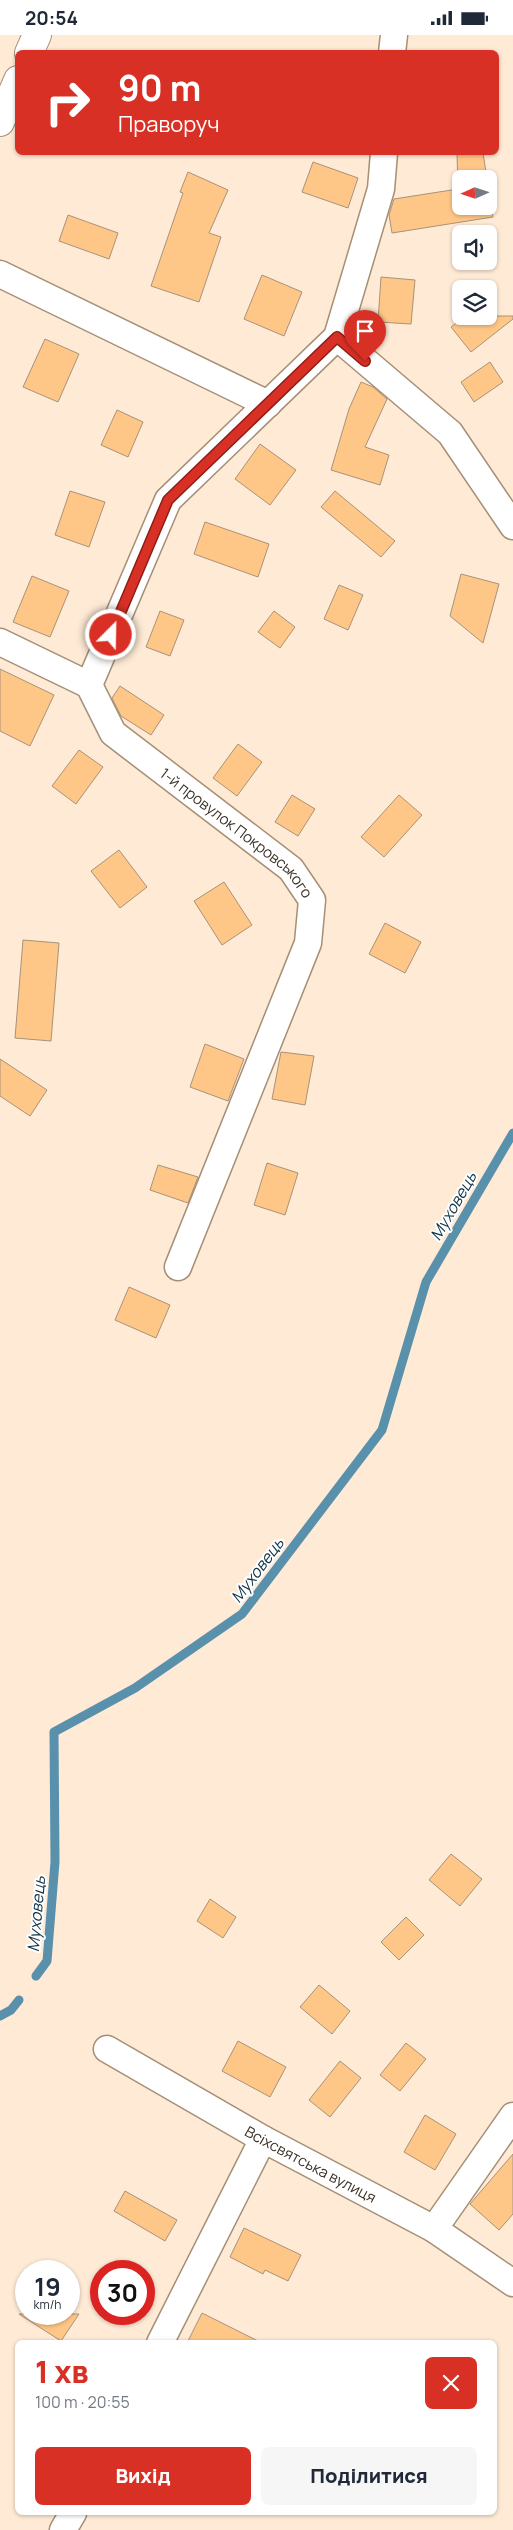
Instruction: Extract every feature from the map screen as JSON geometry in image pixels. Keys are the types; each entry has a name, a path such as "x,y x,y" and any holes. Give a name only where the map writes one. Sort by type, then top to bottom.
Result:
{"main road":[{"path":"30,50 37,35"},
{"path":"0,122 15,88"}],"street":[{"path":"392,50 394,35"},
{"path":"0,642 90,685 168,500 337,337 381,189 384,155"},
{"path":"0,274 268,403"},
{"path":"337,337 450,433 513,526"},
{"name":"1-й провулок Покровського","path":"90,685 112,733 291,869 312,900 308,943 178,1267"},
{"name":"Всіхсвятська вулиця","path":"107,2049 262,2139 434,2229 513,2283"},
{"path":"434,2229 513,2116"},
{"path":"162,2340 262,2139"},
{"path":"63,2530 72,2515"}],"building":[{"path":"457,155 483,155 486,170 457,170"},
{"path":"313,162 358,178 348,208 302,192"},
{"path":"188,172 228,190 209,233 221,237 199,302 151,286 183,193 180,192"},
{"path":"452,190 452,215 493,215 493,217 392,233 389,215 394,199"},
{"path":"68,215 118,233 109,259 59,241"},
{"path":"262,275 302,292 284,336 244,319"},
{"path":"381,277 415,280 411,324 378,322"},
{"path":"497,316 513,316 513,319 471,352 451,327 454,325 497,325"},
{"path":"45,339 79,354 58,402 23,387"},
{"path":"490,362 503,382 474,402 461,382"},
{"path":"361,382 373,387 387,399 365,447 389,455 380,485 331,470 349,409"},
{"path":"117,410 143,422 128,457 101,445"},
{"path":"260,444 296,470 270,505 235,479"},
{"path":"70,491 105,502 89,547 55,535"},
{"path":"335,491 395,541 381,557 321,507"},
{"path":"205,522 269,544 258,577 194,554"},
{"path":"461,574 499,584 483,643 450,616"},
{"path":"32,576 69,591 50,637 13,622"},
{"path":"339,585 363,595 348,630 324,619"},
{"path":"160,611 184,620 170,656 146,647"},
{"path":"274,611 295,627 280,648 258,632"},
{"path":"0,669 54,695 30,746 0,731"},
{"path":"120,686 164,715 151,735 121,716 112,698"},
{"path":"238,744 262,762 237,796 213,778"},
{"path":"79,750 103,767 76,804 52,786"},
{"path":"292,795 315,809 298,836 275,822"},
{"path":"399,795 422,815 384,857 361,837"},
{"path":"119,850 147,887 120,908 91,871"},
{"path":"224,882 252,925 222,945 194,901"},
{"path":"385,923 421,942 405,973 369,954"},
{"path":"23,940 59,943 51,1041 15,1038"},
{"path":"205,1044 244,1059 228,1101 190,1087"},
{"path":"281,1052 314,1056 305,1105 272,1099"},
{"path":"0,1059 47,1090 30,1116 0,1096"},
{"path":"267,1163 298,1173 285,1215 254,1205"},
{"path":"158,1165 198,1177 188,1203 150,1190"},
{"path":"129,1287 170,1305 156,1338 115,1320"},
{"path":"451,1854 482,1879 460,1906 429,1880"},
{"path":"210,1899 236,1917 223,1938 197,1921"},
{"path":"406,1917 424,1935 399,1960 381,1942"},
{"path":"319,1985 350,2011 332,2034 300,2007"},
{"path":"238,2041 286,2067 270,2097 222,2071"},
{"path":"406,2043 426,2059 400,2091 380,2075"},
{"path":"340,2061 361,2078 330,2117 309,2100"},
{"path":"425,2115 456,2134 435,2170 404,2152"},
{"path":"513,2154 513,2214 499,2230 470,2204"},
{"path":"125,2191 177,2220 165,2241 114,2211"},
{"path":"244,2228 301,2255 288,2281 265,2270 263,2274 230,2257"},
{"path":"202,2313 256,2340 188,2340"},
{"path":"36,2325 72,2325 62,2340 59,2340"}],"waterway":[{"name":"Муховець","path":"36,1976 47,1961 55,1862 54,1732 135,1688 242,1614 382,1430 426,1282 513,1133"},
{"name":"Муховець","path":"0,2016 11,2010 19,2000"}],"route":[{"path":"111,635 168,500 337,337 365,361"}]}
